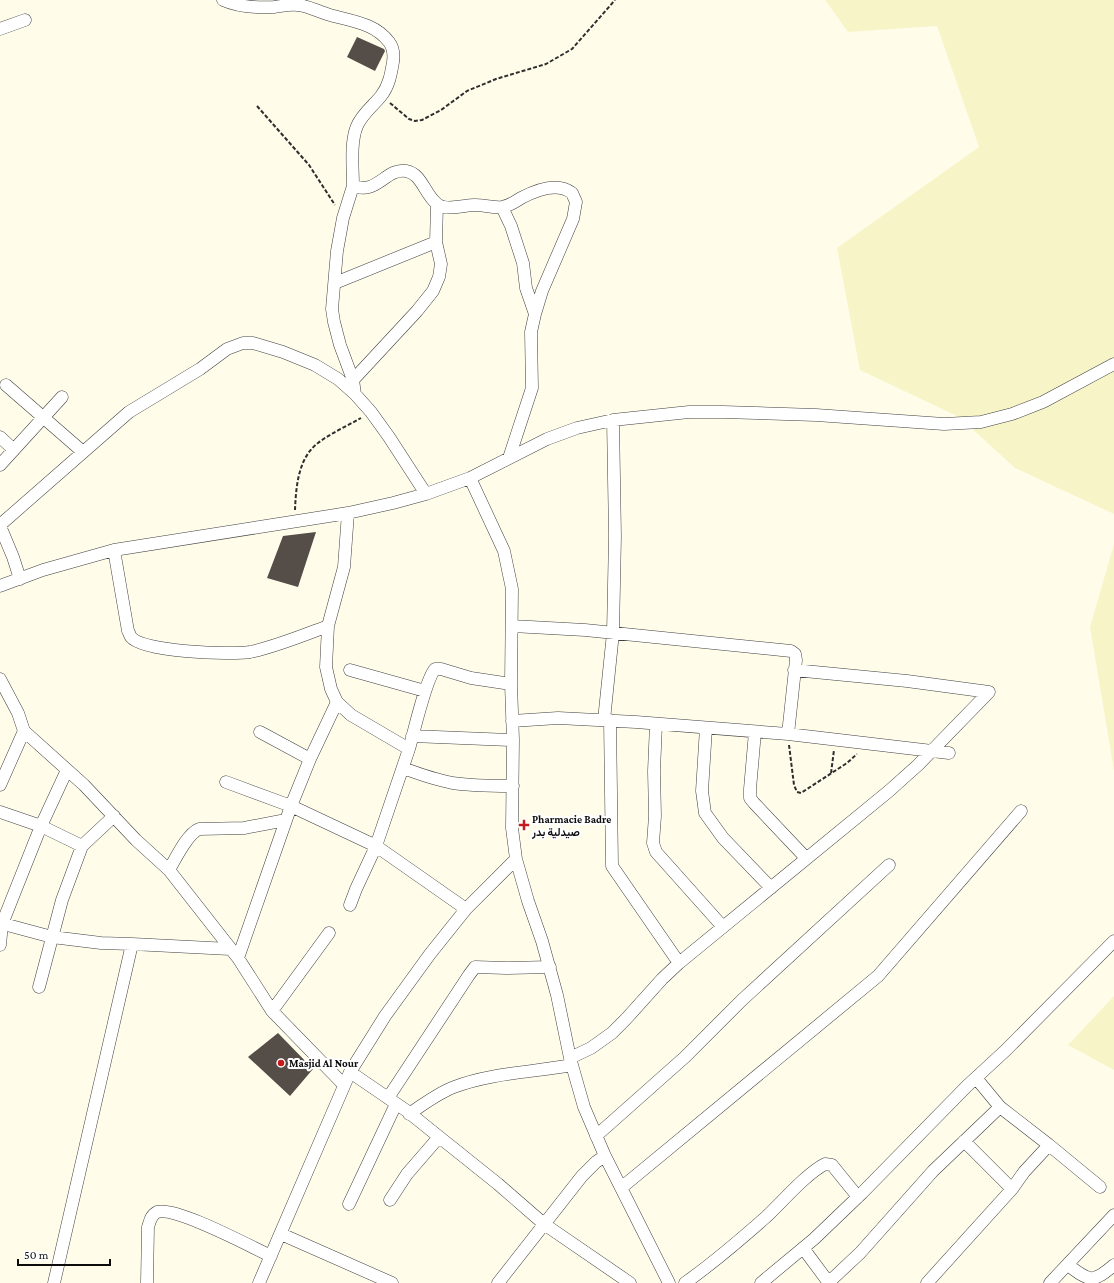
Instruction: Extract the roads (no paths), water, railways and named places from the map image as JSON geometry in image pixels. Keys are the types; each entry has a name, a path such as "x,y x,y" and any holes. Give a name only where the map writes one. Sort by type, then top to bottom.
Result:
{"street":[{"path":"223,0 249,7 299,5 358,22 384,35 392,46 393,58 391,78 382,95 362,118 357,126 354,136 353,186 343,218 337,251 332,309 340,344 353,380 355,394"},
{"path":"0,29 25,20"},
{"path":"353,186 358,188 374,186 394,172 403,170 414,174 437,204 443,207 472,205 502,207 531,194 554,187 562,188 570,192 575,199 573,219 542,291 535,314 531,332 532,388 509,458"},
{"path":"353,380 417,311 433,291 439,277 441,264 436,242 437,204"},
{"path":"502,207 511,226 523,263 526,288 535,314"},
{"path":"335,283 436,242"},
{"path":"20,579 0,525 129,412 200,369 227,349 243,343 253,342 284,352 315,365 338,379 355,394 371,412 426,494"},
{"path":"0,586 43,570 114,550 348,513 393,503 426,494 470,478 564,432 613,420 689,412 723,412 816,415 944,424 981,422 1012,414 1043,402 1098,374 1114,364"},
{"path":"6,385 44,416 83,452"},
{"path":"0,465 62,397"},
{"path":"613,420 615,536 613,633 607,720 612,866 679,963"},
{"path":"0,437 14,450"},
{"path":"470,478 504,551 512,589 512,828 516,859 558,995 571,1062 584,1108 605,1156 669,1283"},
{"path":"348,513 344,567 328,626 326,667 331,689 337,702 351,715 408,749"},
{"path":"114,550 128,631 130,637 142,644 174,650 238,653 265,648 328,626"},
{"path":"512,626 613,633 788,650 793,652 796,656 788,734"},
{"path":"350,905 376,846 432,673 438,668 471,678 511,684"},
{"path":"350,670 426,691"},
{"path":"410,1114 443,1092 468,1083 571,1062 591,1048 623,1022 662,978 679,963 890,791 932,751 989,692 900,680 794,670"},
{"path":"0,679 18,713 24,731 67,770 136,840 169,870 234,953 272,1011 344,1085"},
{"path":"234,953 291,806 310,760 337,702"},
{"path":"512,721 558,718 607,720 788,734 950,753"},
{"path":"656,724 654,771 654,846 656,852 723,927"},
{"path":"706,728 702,790 705,813 723,838 770,888"},
{"path":"0,785 24,731"},
{"path":"260,732 310,760"},
{"path":"755,732 751,768 750,798 806,858"},
{"path":"412,736 513,740"},
{"path":"402,768 453,783 512,786"},
{"path":"0,945 1,923 41,826 67,770"},
{"path":"226,782 291,806 376,846 466,909"},
{"path":"0,812 41,826 82,846"},
{"path":"621,1188 878,976 1021,812"},
{"path":"39,987 62,900 82,846 114,816"},
{"path":"169,870 194,831 199,829 244,828 286,820"},
{"path":"259,1283 350,1072 385,1016 416,972 466,909 516,859"},
{"path":"596,1136 673,1068 742,1000 889,865"},
{"path":"1,923 52,937 101,943 132,944 234,953"},
{"path":"272,1011 329,933"},
{"path":"761,1283 803,1248 858,1197 1114,942"},
{"path":"54,1283 132,944"},
{"path":"349,1204 392,1101 421,1047 475,967 550,967"},
{"path":"350,1072 410,1114 498,1184 544,1224 630,1283"},
{"path":"976,1078 1000,1107 1100,1187"},
{"path":"803,1248 829,1283 860,1253 933,1171 1000,1107"},
{"path":"390,1200 407,1174 439,1137"},
{"path":"964,1141 1012,1189"},
{"path":"927,1283 1012,1189 1024,1172 1049,1145"},
{"path":"498,1283 582,1176 596,1162 605,1156"},
{"path":"685,1283 765,1217 809,1176 825,1164 832,1165 858,1197"},
{"path":"147,1283 148,1227 152,1216 163,1211 185,1216 271,1256"},
{"path":"1050,1283 1114,1215"},
{"path":"281,1234 373,1279 392,1283"},
{"path":"1068,1264 1084,1277 1091,1279 1101,1278 1114,1265"}],"place":[{"name":"Pharmacie Badre صيدلية بدر","path":"524,825"},
{"name":"Masjid Al Nour","path":"281,1063"}]}
